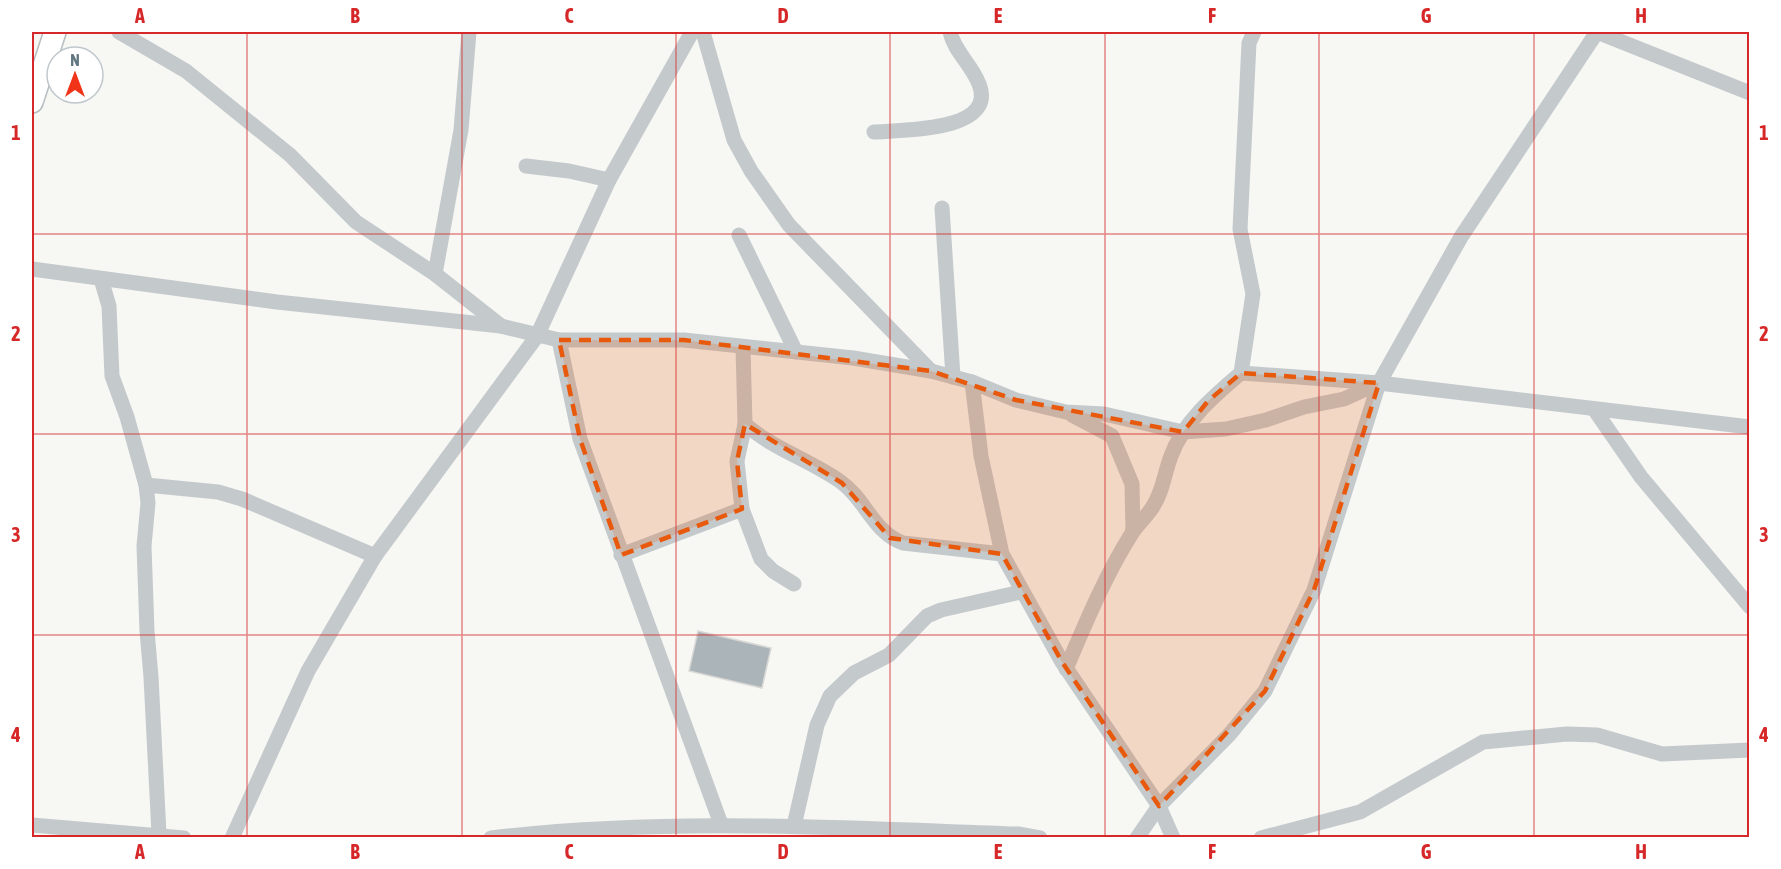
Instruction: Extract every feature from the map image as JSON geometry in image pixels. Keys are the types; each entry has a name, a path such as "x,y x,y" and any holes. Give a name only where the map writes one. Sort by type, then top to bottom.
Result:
{"street":[{"path":"32,102 55,32"},
{"path":"119,32 186,71 290,155 356,222 435,274 501,326"},
{"path":"435,274 461,130 469,32"},
{"path":"232,837 308,671 375,556 537,336 609,180 692,32"},
{"path":"703,32 734,140 750,171 789,225 931,371"},
{"path":"874,132 954,124 968,118 978,106 979,84 950,32"},
{"path":"1066,669 1096,596 1133,531 1153,507 1164,484 1171,456 1183,432 1208,401 1241,373 1253,294 1240,229 1249,43 1254,32"},
{"path":"1137,837 1159,806 1229,735 1265,691 1314,590 1379,383 1461,237 1597,32 1749,93"},
{"path":"526,166 569,171 609,180"},
{"path":"942,208 953,377"},
{"path":"739,235 796,352"},
{"path":"32,269 277,302 501,326 559,340 684,340 796,352 931,371 972,382 1016,400 1066,412 1104,414 1183,432 1226,429 1266,420 1304,406 1344,399 1379,383"},
{"path":"101,279 109,306 112,376 128,417 146,485 148,503 144,546 159,834"},
{"path":"559,340 580,439 721,824"},
{"path":"743,347 745,424 737,461 742,509 761,559 773,571 794,584"},
{"path":"1241,373 1379,383 1749,427"},
{"path":"972,382 981,456 1002,554 1021,592 1066,669 1159,806 1173,837"},
{"path":"1594,409 1641,477 1749,607"},
{"path":"1066,412 1112,436 1132,484 1133,531"},
{"path":"745,424 760,437 842,483 890,538 903,543 1002,554"},
{"path":"146,485 218,492 242,499 375,556"},
{"path":"621,555 742,509"},
{"path":"794,826 817,725 830,696 854,673 899,646 927,616 941,610 1021,592"},
{"path":"1262,837 1360,812 1483,742 1567,734 1597,735 1662,754 1749,750"},
{"path":"491,837 648,826 721,824 1018,834 1040,837"},
{"path":"32,825 184,837"}],"highlighted area":[{"path":"559,340 684,340 931,371 1016,400 1183,432 1208,401 1241,373 1379,383 1314,590 1265,691 1159,806 1062,662 1002,554 890,538 842,483 745,424 737,461 742,509 621,555 580,439"}],"building":[{"path":"698,631 771,648 762,688 689,671"}]}
